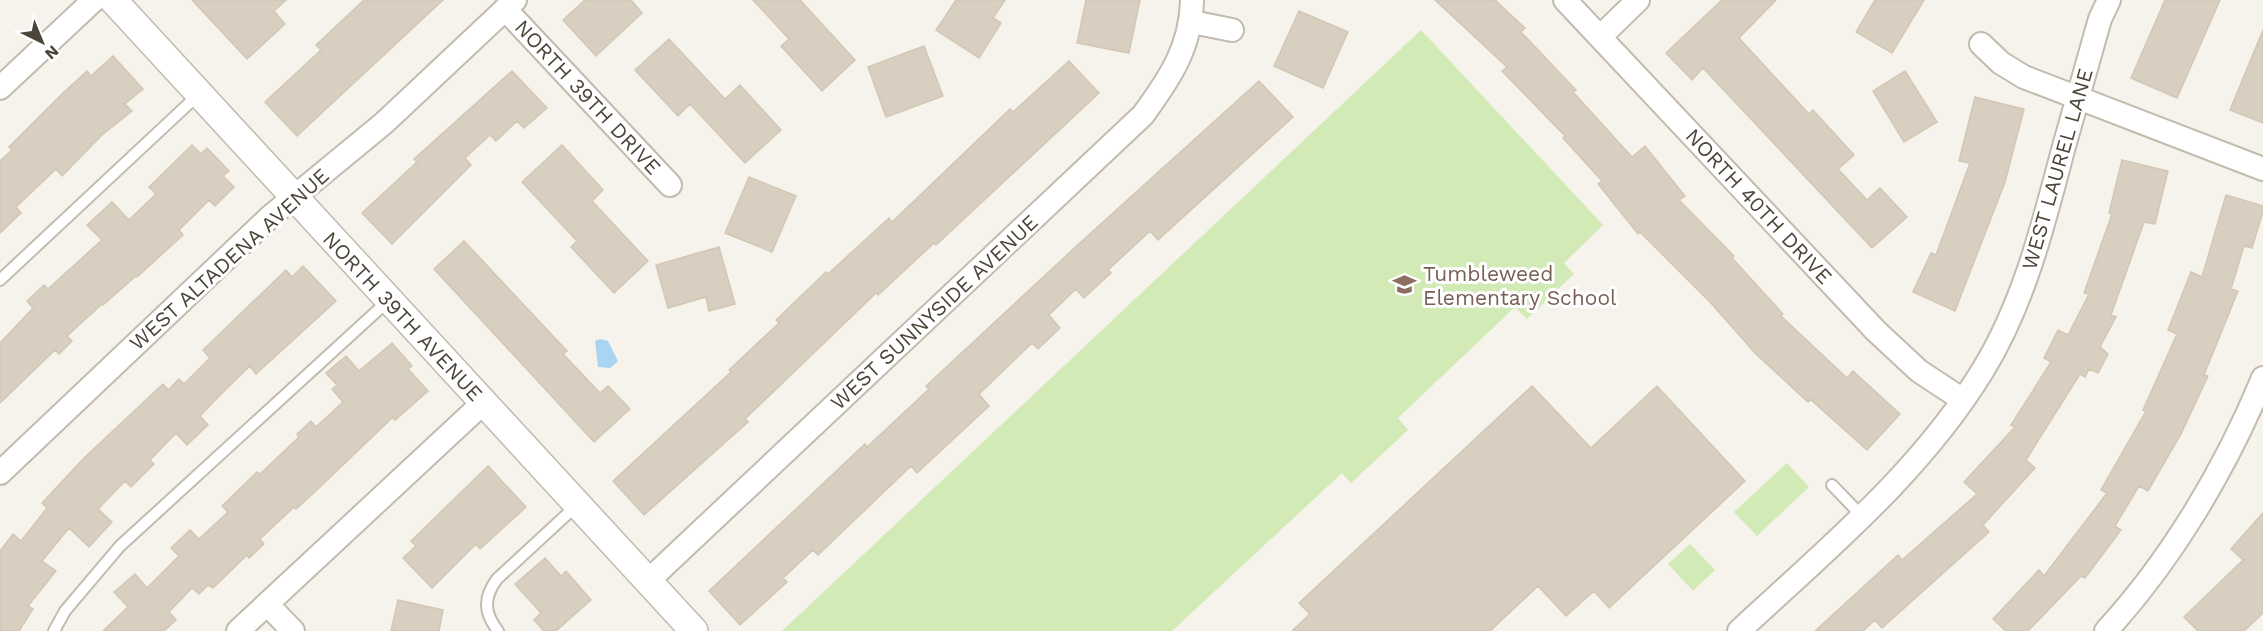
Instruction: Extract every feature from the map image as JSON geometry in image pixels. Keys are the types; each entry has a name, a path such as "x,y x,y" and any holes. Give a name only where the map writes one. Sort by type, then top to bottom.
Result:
{"street":[{"path":"0,88 94,0"},
{"name":"NORTH 39TH AVENUE","path":"113,0 694,631"},
{"name":"NORTH 40TH DRIVE","path":"1565,0 1876,331 1919,371 1963,400"},
{"path":"1600,36 1638,0"},
{"name":"WEST LAUREL LANE","path":"1739,631 1862,516 1929,444 1984,369 2014,306 2039,243 2100,19 2109,0"},
{"name":"NORTH 39TH DRIVE","path":"510,5 670,186"},
{"name":"WEST ALTADENA AVENUE","path":"0,473 294,196 384,123 510,5"},
{"path":"1192,11 1232,30"},
{"name":"WEST SUNNYSIDE AVENUE","path":"648,581 1143,115 1175,71 1192,11"},
{"path":"1982,45 2013,71 2078,99 2263,169"},
{"path":"2106,631 2157,568 2255,420 2263,378"},
{"path":"238,631 483,403"},
{"path":"267,604 293,631"}],"lane":[{"path":"0,280 199,94"},
{"path":"54,631 65,610 120,546 389,300"},
{"path":"1832,485 1862,516"},
{"path":"498,631 489,619 486,609 491,587 577,505"}],"green space":[{"path":"1421,30 1603,225 1564,263 1574,274 1527,319 1515,307 1398,418 1408,430 1351,483 1342,473 1172,631 782,631"},
{"path":"1787,463 1809,487 1757,536 1734,512"},
{"path":"1690,544 1715,570 1693,591 1668,564"}],"water":[{"path":"600,339 608,341 618,361 610,368 598,367 595,341"}],"building":[{"path":"192,0 286,0 274,11 285,24 247,59"},
{"path":"364,0 443,0 297,136 265,102 321,50 316,45"},
{"path":"585,0 631,0 642,13 596,56 563,20"},
{"path":"753,0 800,0 855,60 822,91 781,46 789,39"},
{"path":"956,0 1005,0 993,18 1001,23 979,58 936,30"},
{"path":"1086,0 1140,0 1129,53 1077,43"},
{"path":"1435,0 1495,0 1525,28 1521,32 1576,90 1573,92 1632,157 1645,146 1685,196 1679,200 1734,256 1732,258 1783,314 1781,316 1847,378 1853,371 1900,414 1867,450 1810,399 1808,402 1755,353 1710,302 1640,232 1638,234 1598,184 1602,181 1563,138 1565,136 1502,71 1507,67"},
{"path":"1722,0 1776,0 1739,38 1809,114 1813,110 1854,155 1838,169 1867,200 1880,188 1907,217 1872,248 1703,68 1692,80 1666,53"},
{"path":"1875,0 1924,0 1892,53 1856,32"},
{"path":"2165,0 2220,0 2177,98 2131,78"},
{"path":"1299,11 1348,32 1323,88 1274,66"},
{"path":"2263,30 2263,123 2230,110"},
{"path":"669,39 725,99 740,85 781,130 745,163 690,104 678,116 635,70"},
{"path":"924,46 943,96 886,117 868,67"},
{"path":"113,56 143,89 125,104 132,111 102,135 62,176 56,169 16,207 21,213 0,233 0,161 12,150 9,147 63,93 87,71 91,76"},
{"path":"1069,61 1099,93 936,245 934,243 878,295 876,293 745,419 748,422 644,515 613,481 731,372 729,370 779,323 776,320 826,272 828,274 889,218 892,222 1010,109 1013,112"},
{"path":"512,71 547,108 524,128 517,121 496,141 490,135 465,158 471,165 392,244 362,213 417,162 414,159"},
{"path":"1905,71 1937,122 1904,142 1873,91"},
{"path":"1259,81 1293,117 1158,240 1150,231 1108,270 1111,273 1084,298 1076,289 1049,315 1060,328 1038,349 1032,343 979,394 989,406 917,473 911,466 818,555 813,550 783,578 787,582 740,625 709,591 865,444 867,447 929,389 926,386 1082,241"},
{"path":"1975,97 2024,109 2005,182 1955,311 1913,292 1931,253 1936,255 1970,163 1959,161"},
{"path":"192,145 201,154 207,148 229,171 223,176 234,187 215,206 209,200 179,230 183,235 67,336 72,341 59,354 55,350 0,403 0,343 33,308 27,301 44,285 48,289 102,240 87,225 112,202 129,220 156,194 149,187"},
{"path":"562,145 603,190 592,201 648,261 614,293 571,247 577,241 522,182"},
{"path":"2122,160 2168,171 2155,224 2144,222 2111,315 2116,317 2100,347 2108,354 2098,373 2089,369 2085,377 2080,374 2026,460 2035,468 1983,525 1989,532 1882,628 1875,620 1863,631 1815,631 1898,555 1902,560 1977,494 1964,482 2015,427 2011,425 2051,362 2044,358 2058,330 2068,335 2089,294 2084,293 2112,214 2109,213"},
{"path":"749,177 796,196 772,252 725,233"},
{"path":"2226,195 2263,206 2263,211 2252,248 2244,246 2231,289 2238,291 2204,375 2208,376 2181,434 2148,491 2139,486 2115,526 2121,530 2085,578 2081,576 2028,631 2006,631 1993,619 2039,570 2044,576 2107,493 2101,490 2146,411 2143,410 2177,334 2168,330 2191,272 2202,277"},
{"path":"464,241 567,351 563,354 600,393 608,386 630,409 594,442 434,269"},
{"path":"719,247 735,304 709,311 706,297 668,308 656,265"},
{"path":"303,266 336,301 256,374 250,366 223,392 200,416 208,425 187,445 176,433 150,460 154,464 131,487 125,481 98,509 112,522 89,547 69,528 42,561 56,571 28,606 33,609 19,631 0,631 0,551 13,534 21,541 47,508 42,503 84,458 163,384 168,390 179,379 184,384 210,358 203,350 286,270 292,277"},
{"path":"392,343 412,366 408,369 428,391 395,420 393,417 296,509 294,507 260,539 264,544 249,558 247,555 213,588 208,585 199,594 192,588 169,612 176,620 164,631 103,631 128,607 114,592 135,574 147,588 179,556 171,548 190,530 199,539 228,512 222,506 257,472 260,474 299,437 297,434 311,421 316,427 343,402 332,389 337,385 326,373 346,356 359,371"},
{"path":"1532,386 1591,448 1657,386 1745,481 1609,608 1594,591 1566,616 1538,586 1490,631 1292,631 1310,614 1299,603"},
{"path":"488,466 526,507 480,549 476,544 432,588 403,558 416,546 411,541"},
{"path":"2263,513 2263,613 2244,631 2198,631 2184,617 2243,560 2231,549"},
{"path":"545,558 561,576 566,571 591,600 556,631 544,631 534,620 541,613 515,584"},
{"path":"398,600 443,610 439,631 391,631"}],"place":[{"name":"Tumbleweed Elementary School","path":"1405,285"}]}
